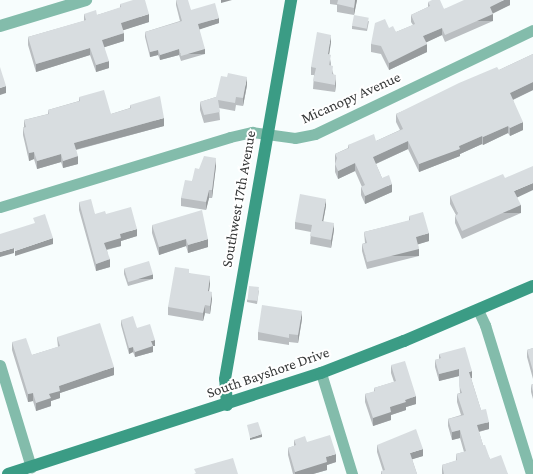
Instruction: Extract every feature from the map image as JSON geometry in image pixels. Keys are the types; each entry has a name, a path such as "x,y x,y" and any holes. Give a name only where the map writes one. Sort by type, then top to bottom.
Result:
{"main road":[{"name":"Southwest 17th Avenue","path":"226,405 225,378 291,0"},
{"name":"South Bayshore Drive","path":"8,474 321,373 533,286"}],"street":[{"path":"0,26 86,0"},
{"name":"Micanopy Avenue","path":"0,207 222,139 248,133 294,138 315,134 533,30"},
{"path":"478,310 485,325 531,474"},
{"path":"0,365 31,467"},
{"path":"321,373 352,474"}],"building":[{"path":"133,0 145,0 149,14 121,23 124,33 102,40 109,61 96,65 90,48 36,64 28,37 86,20 84,14 96,10 97,15 121,7 120,4"},
{"path":"176,0 188,0 191,10 215,3 219,18 198,24 205,49 181,56 179,49 160,55 158,50 150,52 145,32 182,21"},
{"path":"338,0 355,0 354,8 337,4"},
{"path":"440,0 444,9 464,0 504,0 490,7 493,14 445,35 442,28 423,36 427,44 389,63 381,46 371,44 375,23 385,19 389,28 393,26 396,32 415,24 411,15 430,6 428,2"},
{"path":"354,15 369,18 367,29 352,26"},
{"path":"317,32 331,35 328,54 331,55 329,65 333,66 332,74 336,75 335,85 313,81 316,68 311,67"},
{"path":"533,54 533,82 510,93 523,122 482,136 459,146 460,149 419,164 408,141 373,157 382,178 389,175 392,184 365,196 361,187 365,185 355,163 338,171 335,164 337,158 335,154 349,148 348,145 374,134 376,141 403,129 396,114 459,83 497,67 499,70"},
{"path":"0,67 6,86 0,88"},
{"path":"228,73 247,77 243,98 236,97 235,103 218,100 220,112 204,115 200,102 216,97 221,76 227,77"},
{"path":"104,90 111,114 131,108 130,105 160,96 164,118 74,143 78,156 63,161 61,154 37,161 34,152 29,153 23,128 26,127 24,120 49,114 48,110 80,101 79,97"},
{"path":"204,156 216,158 212,190 209,190 206,202 181,198 185,180 192,181 195,168 199,169"},
{"path":"533,166 533,183 514,191 521,205 462,231 455,216 458,214 450,196 503,174 505,178"},
{"path":"300,194 326,199 322,221 334,223 331,240 310,236 312,225 295,222"},
{"path":"91,199 95,214 105,211 106,214 131,207 137,229 120,234 121,238 104,243 110,259 96,264 79,202"},
{"path":"202,210 208,239 188,245 186,239 159,247 152,225"},
{"path":"423,212 429,233 416,237 419,249 367,262 362,244 367,243 364,232 410,220 409,216"},
{"path":"45,214 53,238 15,251 14,248 0,252 0,234 35,223 33,218"},
{"path":"149,261 153,274 128,282 124,269"},
{"path":"175,267 189,269 189,273 210,276 208,291 212,292 210,306 205,305 203,313 168,307"},
{"path":"249,286 259,287 257,301 248,300"},
{"path":"262,305 302,311 298,335 289,334 289,338 258,332"},
{"path":"133,316 137,328 150,324 155,340 151,341 153,346 135,352 133,347 129,348 121,320"},
{"path":"100,323 114,367 59,386 60,391 49,394 51,398 36,403 33,393 28,394 12,342 26,338 32,355 60,346 57,337"},
{"path":"465,347 472,371 469,372 481,410 486,409 489,422 477,425 483,445 485,445 490,459 501,455 508,474 444,474 442,465 457,460 456,454 466,451 460,430 452,432 448,419 464,415 457,394 462,393 459,385 459,369 439,374 435,360 441,358 439,354"},
{"path":"533,348 533,371 527,350"},
{"path":"405,361 416,396 405,400 406,402 390,407 391,412 373,418 365,394 375,391 374,388 396,381 391,365"},
{"path":"258,422 262,434 250,438 247,425"},
{"path":"416,429 423,449 410,453 417,474 382,474 381,471 385,470 377,445"},
{"path":"330,435 336,454 326,457 327,462 295,472 288,448 296,445 294,440 305,436 307,442"},
{"path":"233,458 238,474 194,474 196,473 194,469"}]}
